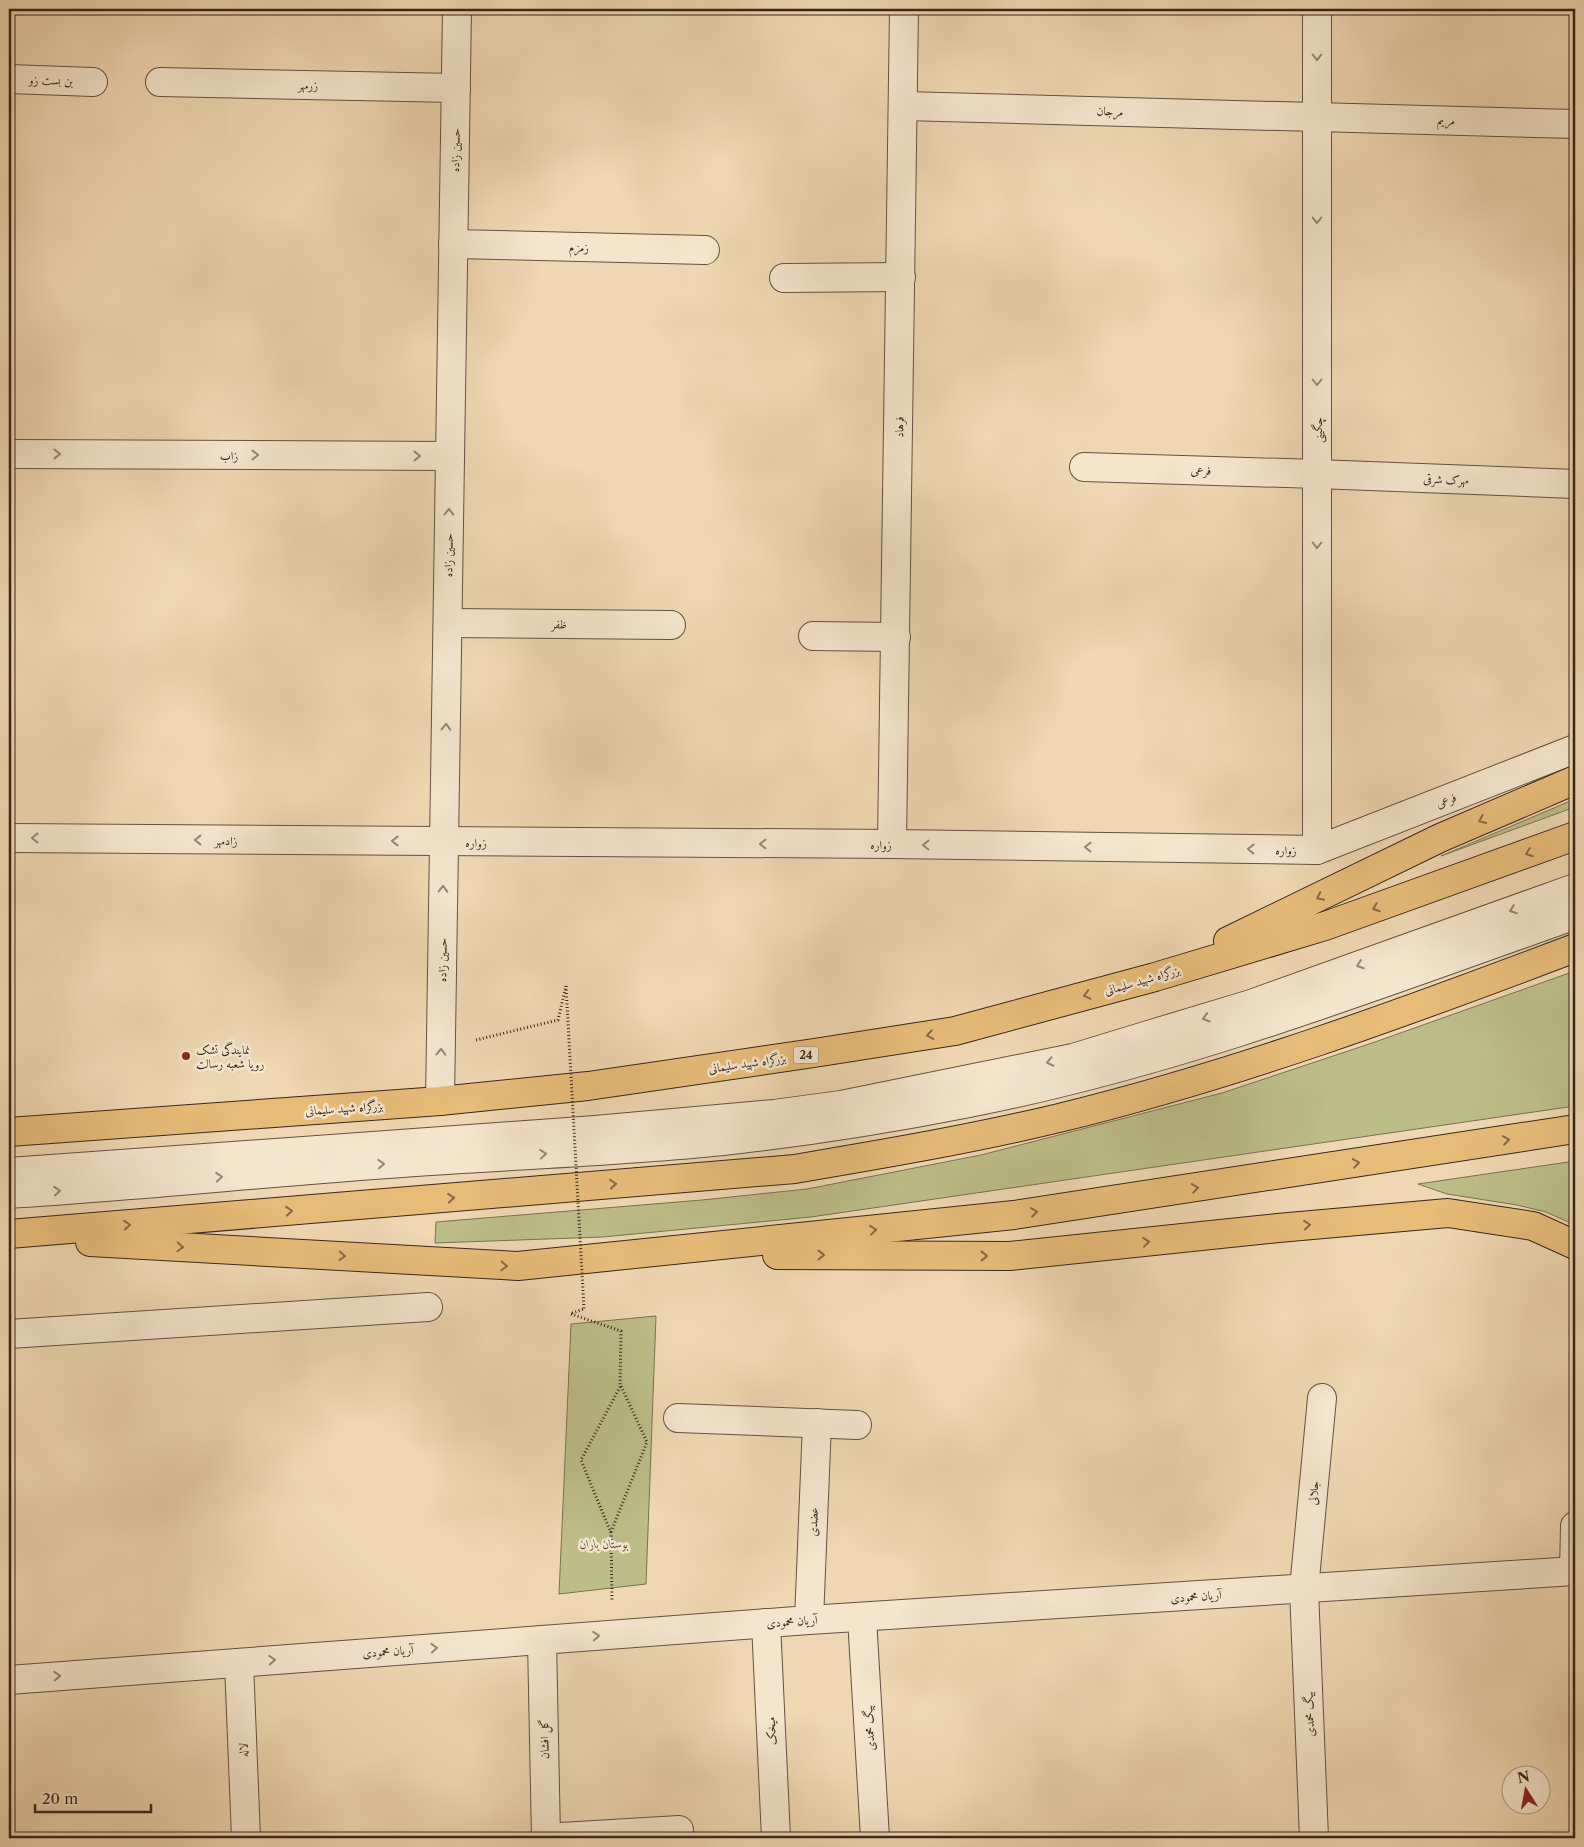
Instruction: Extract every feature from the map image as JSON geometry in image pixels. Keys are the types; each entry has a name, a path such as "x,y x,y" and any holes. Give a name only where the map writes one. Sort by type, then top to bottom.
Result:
{"highway":[{"path":"1155,977 1440,838 1575,780"},
{"name":"بزرگراه شهید سلیمانی","path":"9,1132 440,1101 588,1086 814,1054 955,1031 1155,977 1325,926 1575,836"},
{"path":"9,1236 795,1169 910,1150 1061,1118 1266,1059 1575,948"},
{"path":"9,1236 518,1266 1014,1215 1575,1130"},
{"path":"633,1254 1010,1256 1278,1228 1448,1213 1533,1226 1575,1245"}],"street":[{"name":"حسین زاده","path":"440,1101 457,9"},
{"name":"فرهاد","path":"892,844 904,9"},
{"name":"چگینی","path":"1317,9 1317,850"},
{"name":"بن بست زو","path":"9,79 93,82"},
{"name":"زرمهر","path":"160,82 456,88"},
{"name":"مرجان","path":"903,106 1317,117"},
{"name":"مریم","path":"1317,117 1575,124"},
{"name":"زمزم","path":"453,244 705,250"},
{"path":"784,278 901,277"},
{"name":"زاب","path":"9,454 450,456"},
{"name":"فرعی","path":"1084,467 1317,474"},
{"name":"مهرک شرقی","path":"1317,474 1575,484"},
{"name":"ظفر","path":"448,623 671,625"},
{"path":"813,636 896,636"},
{"name":"فرعی","path":"1317,850 1575,749"},
{"name":"زادمهر","path":"9,838 444,842"},
{"name":"زواره","path":"444,842 892,844 1317,850"},
{"path":"9,1172 595,1130 774,1114 842,1105 1073,1058 1251,1004 1575,888"},
{"path":"9,1194 390,1164 723,1141 834,1126 966,1104 1120,1069 1197,1046 1575,915"},
{"path":"9,1334 428,1308"},
{"name":"جلالی","path":"1304,1589 1322,1398"},
{"path":"678,1418 857,1424"},
{"name":"عضدی","path":"809,1620 817,1423"},
{"path":"1574,1572 1575,1526"},
{"name":"آریان محمودی","path":"9,1680 809,1620 1574,1572"},
{"name":"بیگ محمدی","path":"1304,1589 1314,1838"},
{"name":"بیگ محمدی","path":"862,1618 875,1838"},
{"name":"میخک","path":"766,1623 776,1838"},
{"name":"گل افشان","path":"542,1640 545,1838 679,1830"},
{"name":"لاله","path":"239,1662 246,1838"}],"path":[{"path":"441,1048 558,1020 566,986 584,1309 571,1314 621,1332 620,1384 581,1460 611,1533 612,1635"},
{"path":"611,1533 647,1442 620,1384"}],"green space":[{"path":"1575,799 1575,807 1441,856"},
{"path":"1575,971 1575,1106 811,1217 603,1237 435,1243 436,1222 702,1200 807,1189 981,1155 1222,1093 1375,1042"},
{"path":"1575,1161 1575,1225 1546,1212 1517,1205 1447,1194 1418,1184"},
{"name":"بوستان باران","path":"656,1316 646,1584 559,1594 571,1324"}],"place":[{"name":"نمایندگی تشک رویا شعبه رسالت","path":"186,1056"}]}
